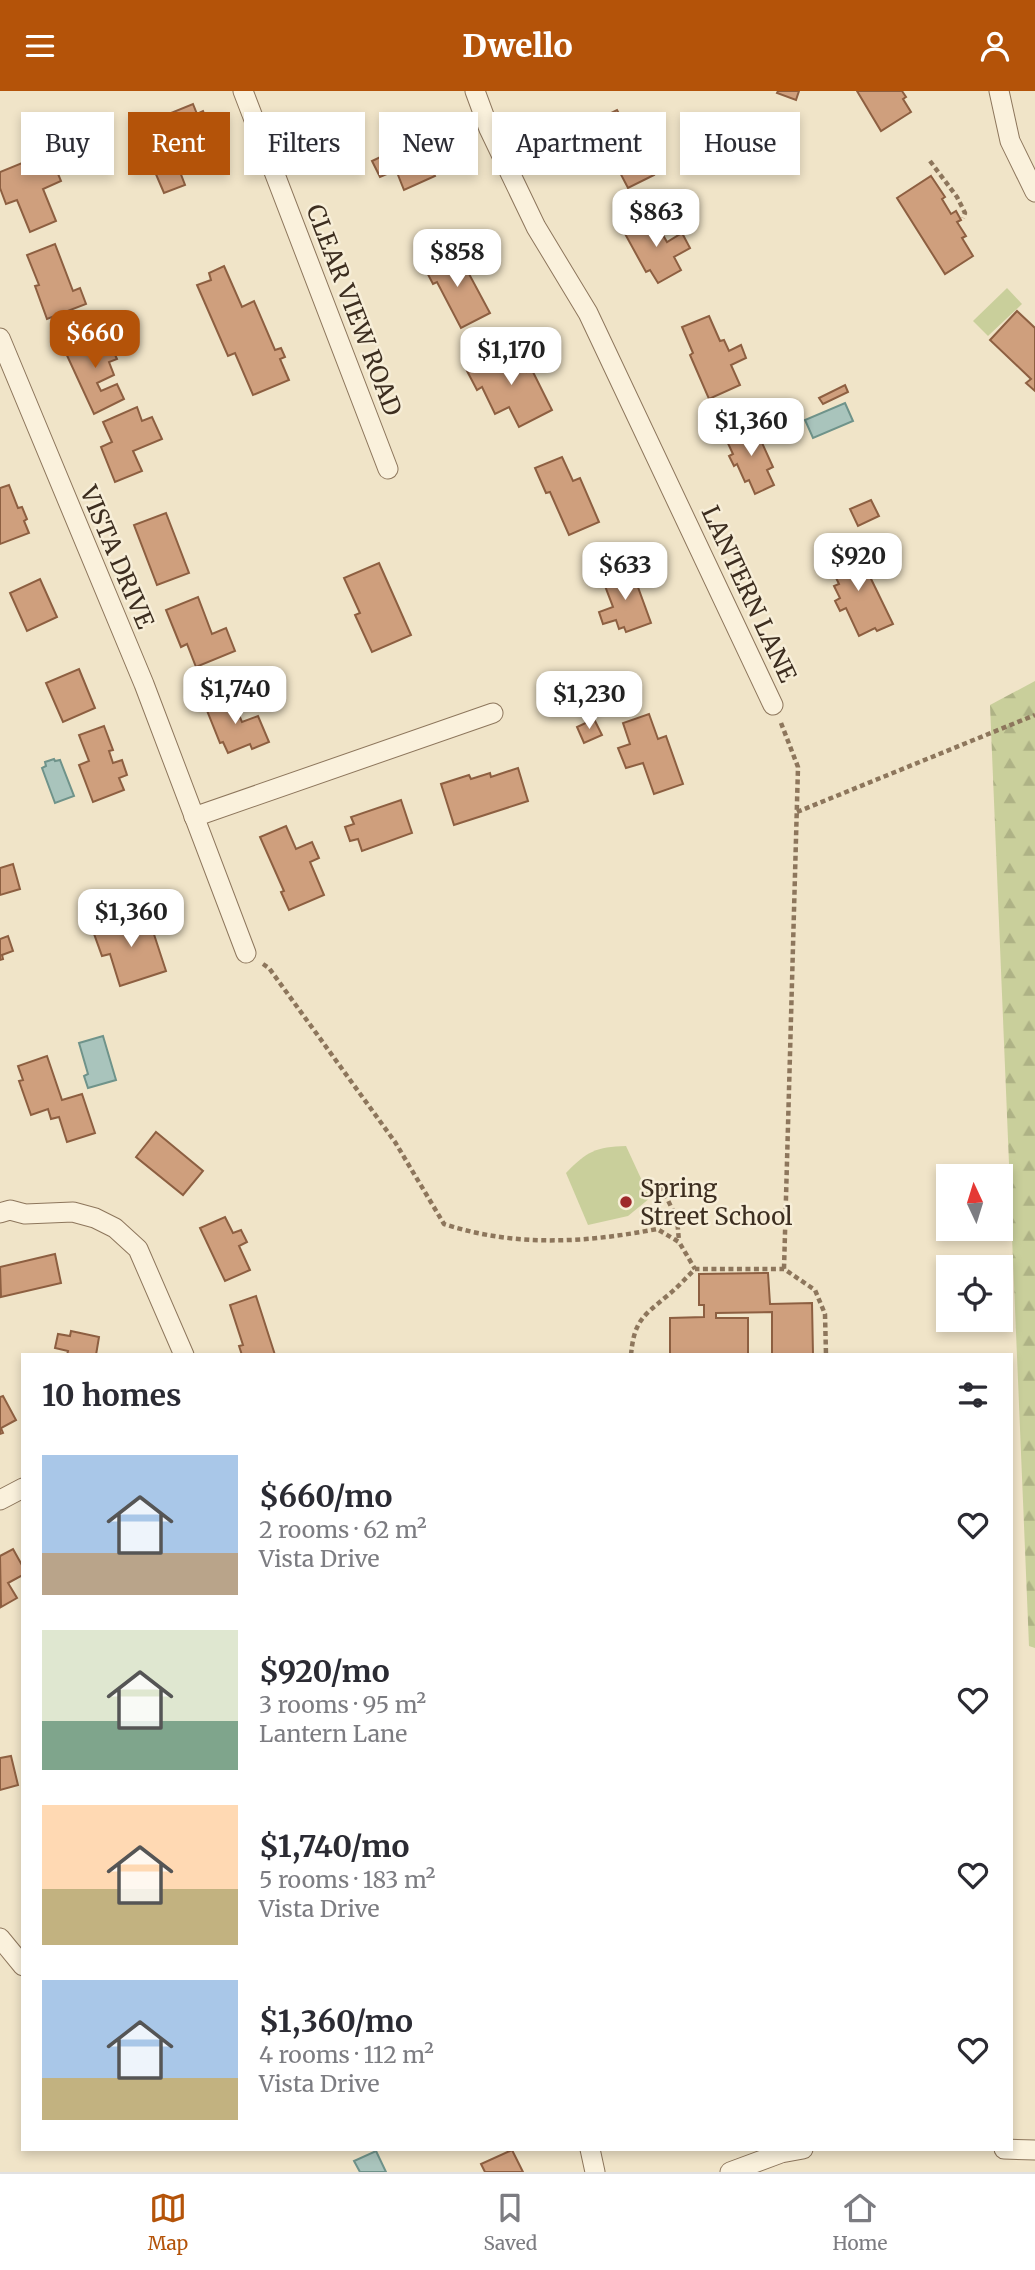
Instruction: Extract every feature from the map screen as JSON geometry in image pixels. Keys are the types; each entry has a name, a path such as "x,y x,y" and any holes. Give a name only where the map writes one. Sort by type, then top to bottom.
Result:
{"street":[{"name":"CLEAR VIEW ROAD","path":"243,91 388,469"},
{"name":"LANTERN LANE","path":"475,91 494,140 536,227 594,325 773,705"},
{"path":"999,91 1010,141 1035,192"},
{"name":"VISTA DRIVE","path":"0,338 144,684 246,953"},
{"path":"194,817 493,713"},
{"path":"3,1209 25,1214 73,1212 95,1217 115,1227 138,1249 183,1353"},
{"path":"0,1500 21,1489"},
{"path":"0,1938 21,1964"},
{"path":"1013,2149 1035,2150"},
{"path":"590,2151 595,2172"},
{"path":"730,2172 792,2151"}],"path":[{"path":"930,161 957,197 965,213 963,218"},
{"path":"773,705 798,767 784,1269"},
{"path":"797,812 1035,715"},
{"path":"246,953 269,968 395,1142 444,1224 474,1234 527,1240 610,1238 657,1229 679,1242"},
{"path":"643,1184 662,1188 677,1219 679,1242 695,1269"},
{"path":"631,1353 633,1335 646,1313 695,1269 784,1269 815,1290 825,1314 826,1353"}],"green space":[{"path":"1007,288 1022,304 988,336 973,321"},
{"path":"1035,681 1035,1648 1029,1646 1012,1241 1013,1164 1009,1164 990,705"},
{"path":"626,1146 650,1198 628,1216 588,1225 566,1173 593,1152"}],"water":[{"path":"845,403 853,421 813,438 805,420"},
{"path":"60,760 74,796 55,803 42,768 46,766 45,762"},
{"path":"103,1036 116,1080 88,1088 84,1076 88,1074 79,1043"},
{"path":"376,2151 386,2172 360,2172 354,2161"}],"building":[{"path":"799,91 796,100 777,93"},
{"path":"857,91 902,91 906,97 903,99 911,112 881,131"},
{"path":"193,104 196,112 173,112"},
{"path":"379,158 379,175 372,161"},
{"path":"21,163 21,175 59,175 61,181 43,189 56,221 30,232 17,200 6,204 0,188 0,172"},
{"path":"156,175 181,175 185,185 164,193"},
{"path":"398,175 435,176 404,190"},
{"path":"621,175 654,175 628,188"},
{"path":"931,176 945,197 942,199 951,214 956,211 961,220 957,222 966,236 962,238 973,256 945,274 897,198"},
{"path":"652,216 667,242 682,233 690,248 674,257 681,270 658,283 650,270 646,272 624,232"},
{"path":"55,244 73,291 80,288 86,304 47,319 35,286 39,285 27,255"},
{"path":"451,250 464,274 468,272 490,313 461,328 437,282 433,284 423,265"},
{"path":"224,266 242,307 254,301 275,350 281,348 285,357 280,359 289,380 253,395 235,353 228,356 197,285 211,280 209,273"},
{"path":"1017,311 1035,328 1035,391 1026,383 1031,379 990,340"},
{"path":"709,316 720,341 724,340 729,351 741,345 746,358 731,365 740,385 709,399 690,355 693,353 682,327"},
{"path":"104,331 117,359 109,362 114,375 97,383 101,391 117,384 124,399 94,414 64,349"},
{"path":"515,347 527,372 532,370 552,410 519,427 509,407 495,414 482,387 477,390 467,371"},
{"path":"845,385 848,392 823,404 819,398"},
{"path":"137,407 142,421 152,417 162,439 133,451 142,471 115,482 101,447 112,442 103,422"},
{"path":"753,423 773,467 767,470 774,485 755,494 749,480 745,482 737,464 734,466 729,456 733,454 725,437"},
{"path":"562,457 573,481 580,478 599,522 569,535 550,492 546,493 535,468"},
{"path":"9,485 18,508 22,507 27,519 24,521 29,533 0,544 0,488"},
{"path":"871,500 879,516 858,526 850,509"},
{"path":"166,513 189,573 157,585 134,525"},
{"path":"855,546 893,624 877,631 875,628 859,636 846,608 840,611 835,601 840,598 834,586 839,584 827,559"},
{"path":"379,563 411,635 372,652 355,615 360,613 344,578"},
{"path":"631,568 651,623 626,632 624,627 619,629 616,620 603,624 599,612 613,607 602,578"},
{"path":"40,579 57,617 27,631 10,593"},
{"path":"198,597 212,634 226,628 235,651 196,667 187,644 181,647 166,610"},
{"path":"79,669 95,708 63,722 46,683"},
{"path":"229,692 242,722 258,716 269,742 252,749 250,744 228,753 223,742 220,743 206,708 220,702 218,697"},
{"path":"649,714 658,739 666,736 683,784 654,794 643,763 626,768 618,748 630,744 623,723"},
{"path":"594,719 602,735 584,743 577,727"},
{"path":"104,726 113,750 109,751 113,763 122,760 127,775 119,778 124,790 93,802 79,765 89,761 79,735"},
{"path":"518,768 528,801 454,825 441,784 469,775 471,779 490,773 491,777"},
{"path":"401,800 412,833 362,851 358,839 350,841 345,827 354,824 351,817"},
{"path":"286,826 296,849 312,842 319,858 310,862 324,895 289,910 281,892 284,891 260,837"},
{"path":"13,864 20,889 0,895 0,868"},
{"path":"147,913 166,971 120,986 110,954 102,956 93,931"},
{"path":"8,936 13,951 2,955 3,959 0,960 0,939"},
{"path":"47,1056 62,1100 82,1094 95,1133 67,1142 59,1117 51,1119 48,1109 31,1115 19,1081 23,1080 18,1066"},
{"path":"156,1132 203,1171 183,1195 136,1157"},
{"path":"225,1217 233,1233 241,1230 247,1242 239,1246 250,1270 225,1281 200,1228"},
{"path":"55,1254 61,1283 1,1297 0,1267"},
{"name":"Spring Street School","path":"768,1273 770,1304 812,1303 813,1353 772,1353 772,1312 716,1313 716,1318 748,1318 748,1353 670,1353 670,1318 704,1317 704,1305 699,1305 699,1274"},
{"path":"256,1296 274,1353 241,1353 239,1346 243,1345 230,1305"},
{"path":"71,1331 99,1337 96,1353 68,1353 55,1348 58,1334 70,1336"},
{"path":"3,1396 16,1420 1,1428 3,1433 0,1434 0,1397"},
{"path":"13,1549 21,1563 21,1576 8,1583 17,1598 1,1607 0,1556"},
{"path":"11,1756 18,1785 0,1790 0,1758"},
{"path":"512,2151 523,2172 485,2172 481,2164"}],"place":[{"name":"Spring Street School","path":"626,1202"}]}
